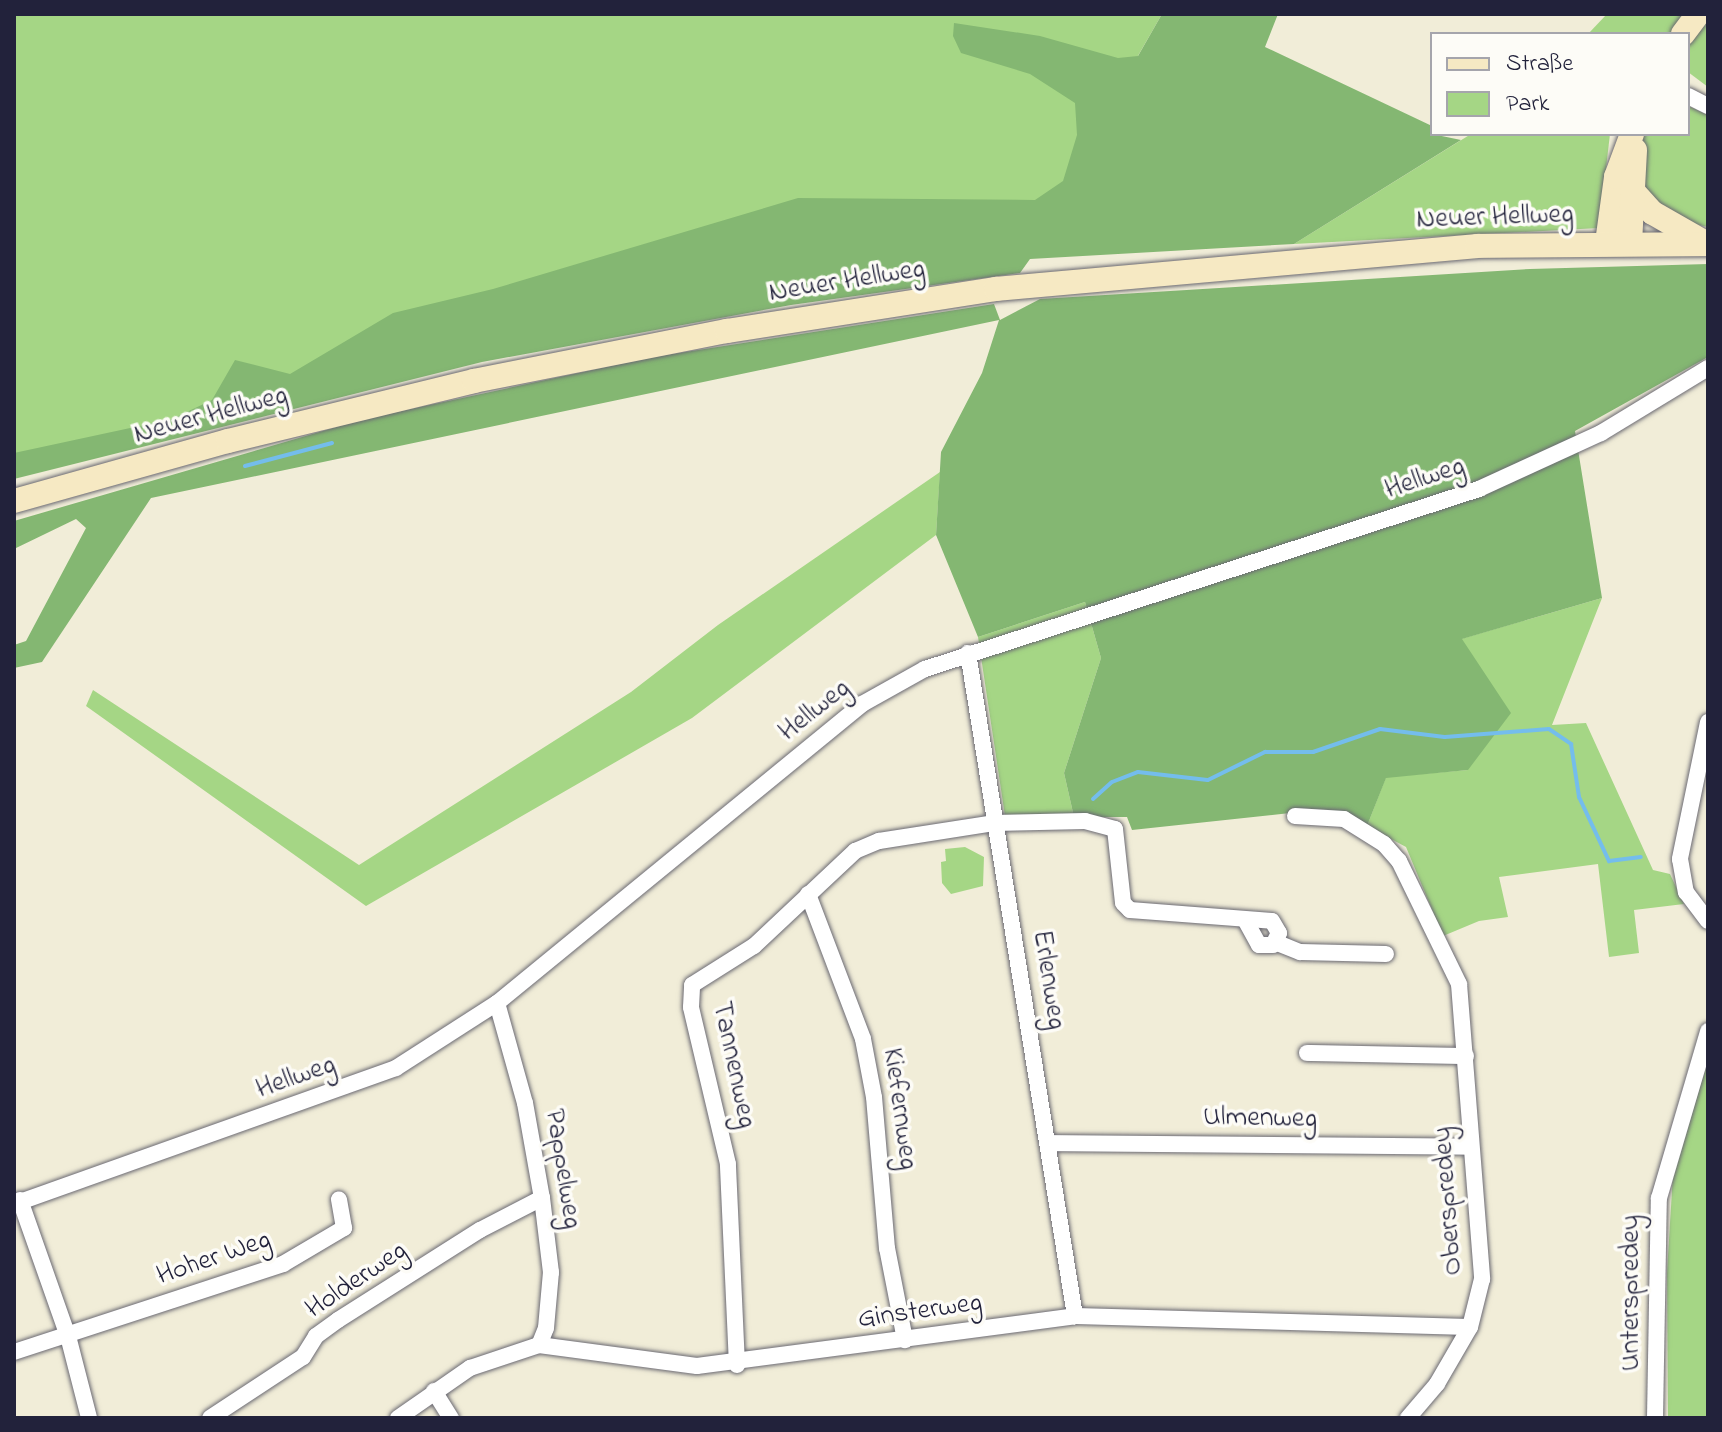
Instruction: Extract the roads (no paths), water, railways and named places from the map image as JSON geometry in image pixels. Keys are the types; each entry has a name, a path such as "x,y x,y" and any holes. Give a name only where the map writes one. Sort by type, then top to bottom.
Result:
{"main road":[{"path":"1684,32 1698,14"},
{"path":"1618,243 1616,177 1633,136"},
{"path":"1618,243 1632,190 1634,136"},
{"path":"1632,190 1653,213 1708,244"},
{"name":"Neuer Hellweg","path":"14,501 228,441 474,381 727,331 1135,273 1477,246 1708,244"}],"street":[{"path":"1690,97 1708,106"},
{"name":"Hellweg","path":"17,1202 345,1089 396,1068 497,1003 862,704 925,669 1479,489 1601,433 1708,369"},
{"name":"Erlenweg","path":"968,653 1075,1316"},
{"path":"1708,722 1680,859 1686,892 1708,921"},
{"name":"Oberspredey","path":"1295,816 1344,819 1368,829 1399,861 1459,984 1482,1279 1470,1327 1437,1384 1408,1418"},
{"name":"Tannenweg","path":"737,1365 728,1164 691,1007 692,985 754,946 855,851 879,841 994,823 1085,821 1115,829 1123,903 1130,910 1272,921 1279,933 1275,942 1300,952 1386,954"},
{"name":"Kiefernweg","path":"808,894 863,1039 876,1113 887,1248 905,1340"},
{"name":"Pappelweg","path":"497,1003 525,1103 542,1198 551,1272 546,1328 539,1345"},
{"name":"Unterspredey","path":"1655,1418 1656,1222 1664,1171 1708,1031"},
{"path":"1307,1053 1466,1056"},
{"name":"Ulmenweg","path":"1048,1143 1471,1147"},
{"name":"Holderweg","path":"210,1418 303,1357 316,1336 338,1320 480,1230 542,1198"},
{"name":"Hoher Weg","path":"14,1352 283,1264 344,1228 339,1199"},
{"path":"17,1202 68,1336 89,1418"},
{"name":"Ginsterweg","path":"398,1418 470,1368 539,1345 697,1366 737,1365 1075,1316 1470,1327"},
{"path":"434,1391 451,1418"}],"waterway":[{"path":"245,466 332,443"},
{"path":"1093,799 1112,782 1138,772 1208,780 1265,752 1313,752 1380,729 1445,737 1549,729 1571,744 1579,797 1609,861 1641,857"}]}
